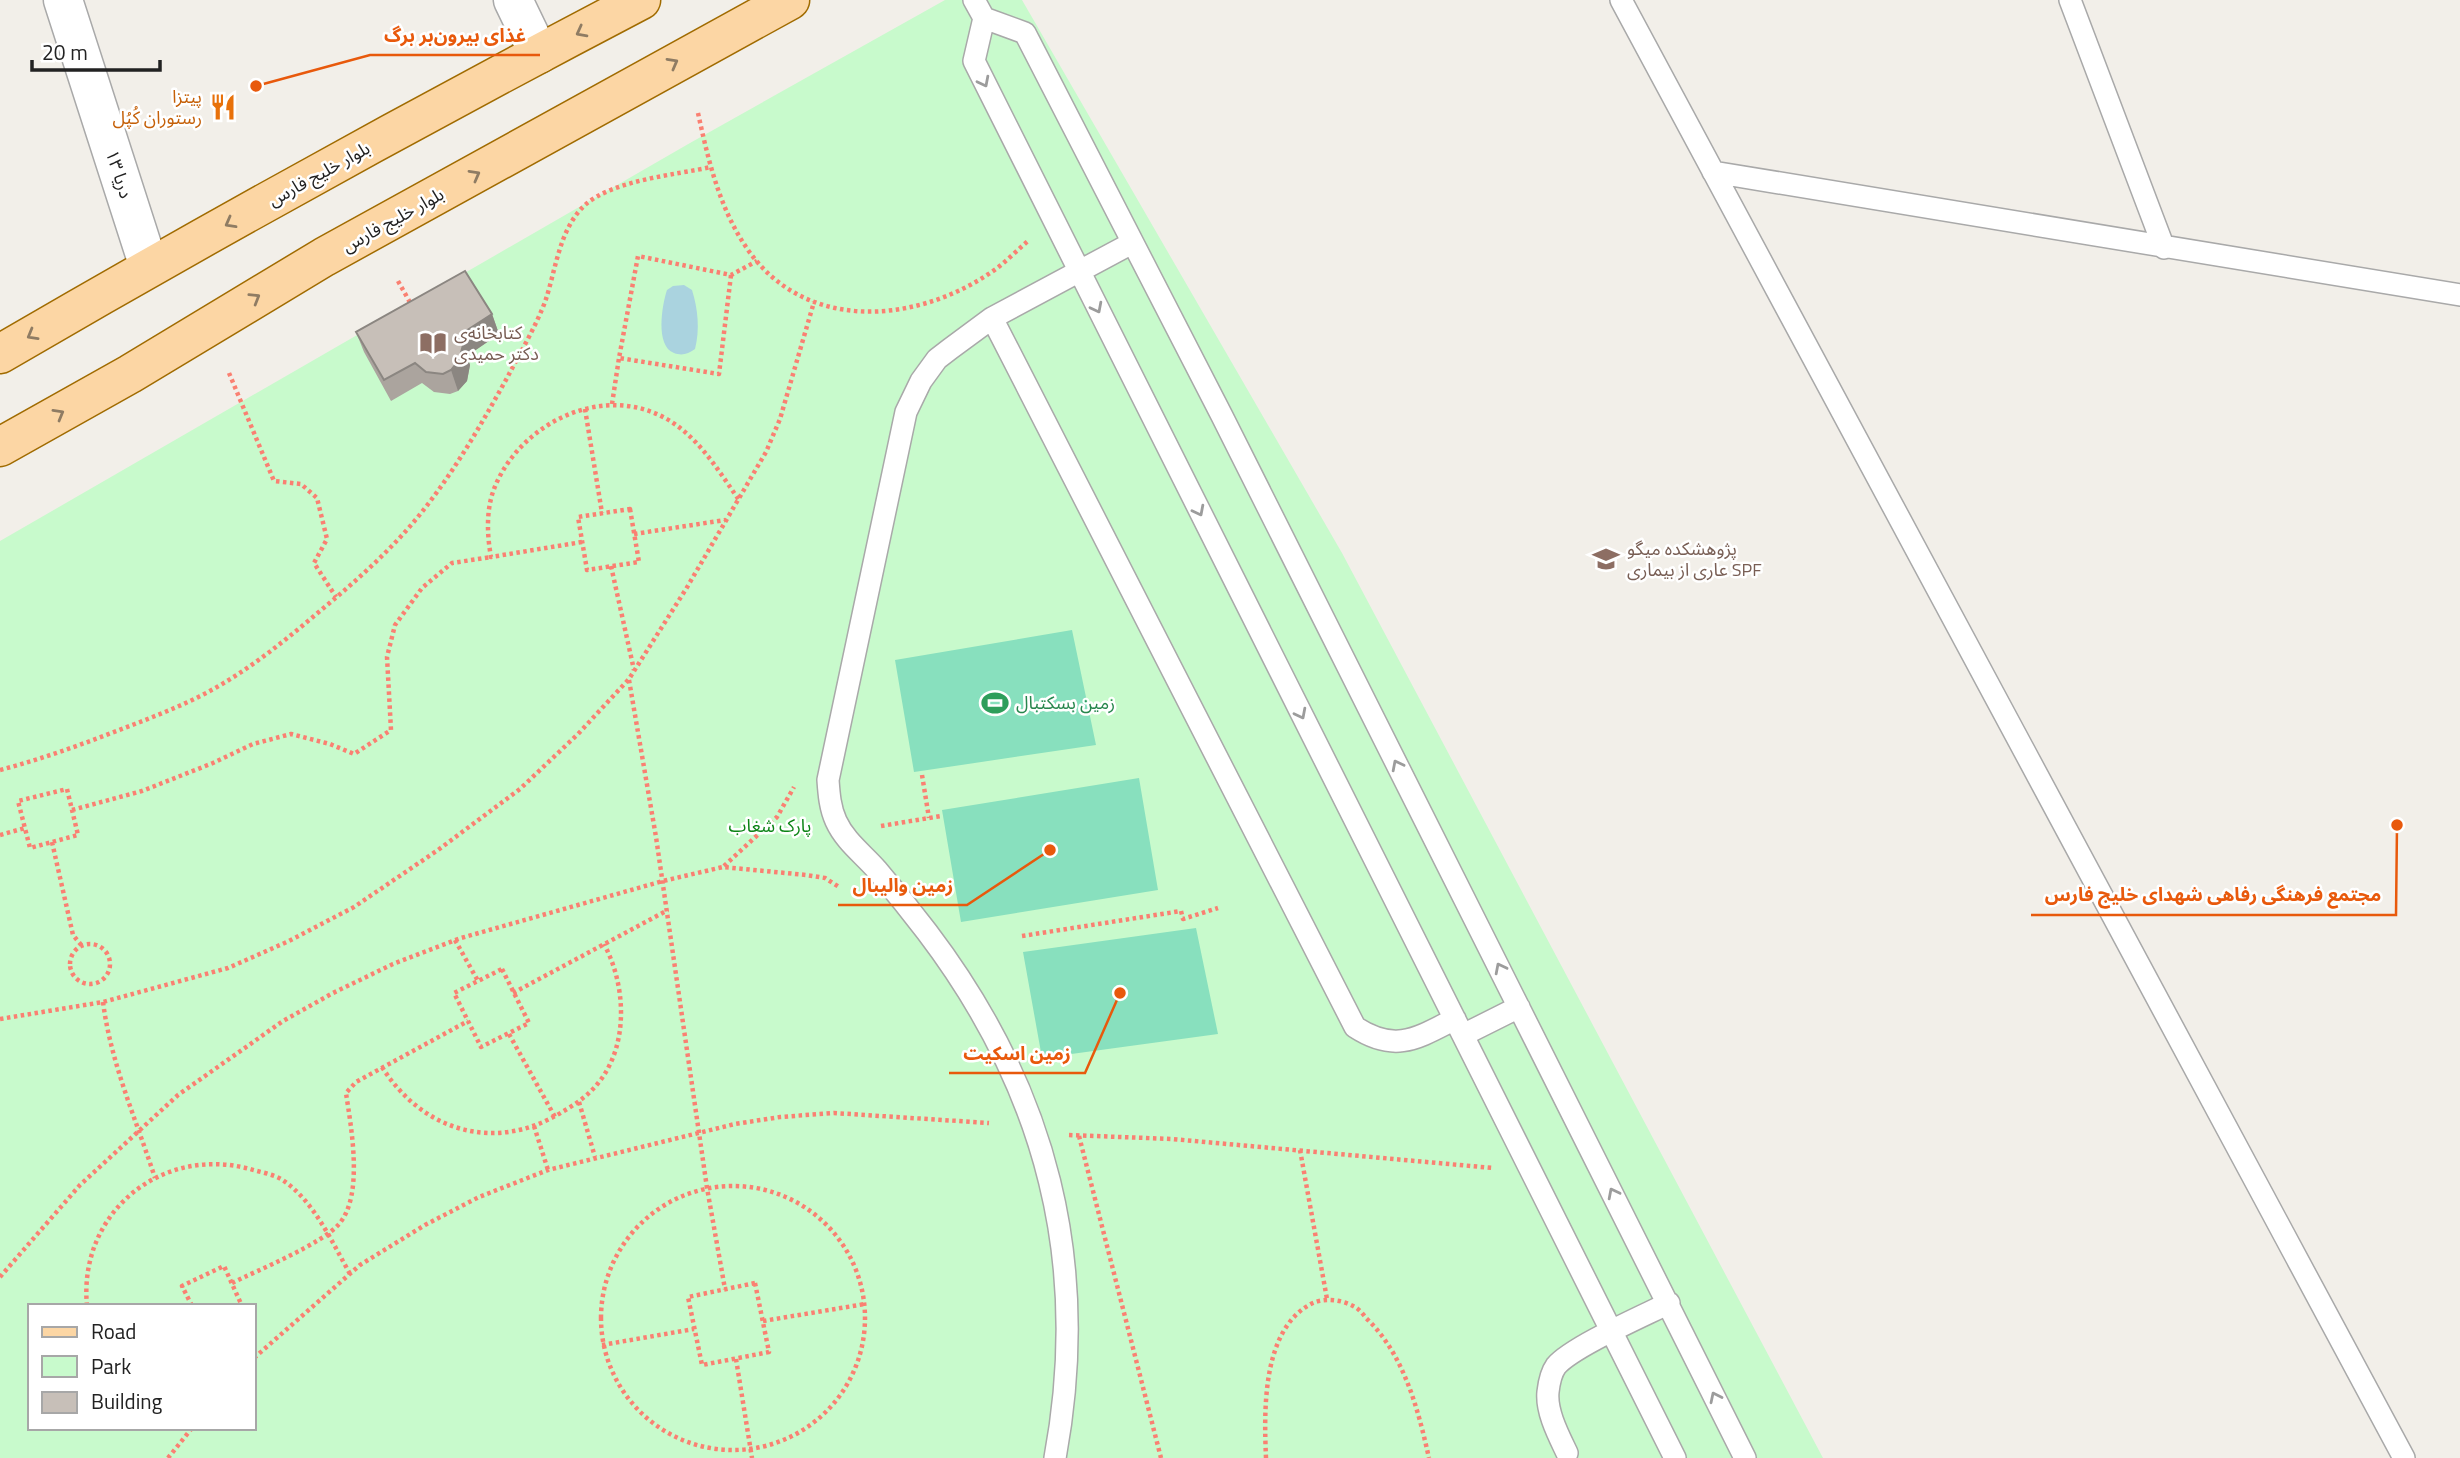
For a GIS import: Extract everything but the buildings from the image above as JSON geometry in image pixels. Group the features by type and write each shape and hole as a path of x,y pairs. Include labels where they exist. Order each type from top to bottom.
{"main road":[{"name":"بلوار خلیج‌ فارس","path":"0,354 149,267 641,0"},
{"name":"بلوار خلیج ‌فارس","path":"0,447 324,257 790,0"}],"street":[{"name":"دریا ۱۳","path":"63,0 149,267"},
{"path":"513,0 539,54"}],"lane":[{"path":"1621,0 2404,1458"},
{"path":"2070,0 2164,248"},
{"path":"1675,1458 974,61 979,9 1025,33 1222,416 1745,1458"},
{"path":"1713,172 2460,295"},
{"path":"1055,1458 1064,1400 1068,1317 1065,1267 1050,1182 1037,1133 1006,1057 985,1016 927,931 843,834 829,798 828,780 906,412 921,381 937,359 992,318 1132,243"},
{"path":"992,318 1355,1027 1377,1040 1403,1041 1429,1032 1459,1027 1519,1007"},
{"path":"1567,1453 1547,1395 1550,1379 1557,1366 1581,1347 1669,1303"}],"path":[{"path":"698,113 711,167 728,216 746,247 767,273 791,292 814,302 853,313 915,306 951,293 988,275 1029,240"},
{"path":"0,770 32,762 107,735 166,712 216,688 280,643 360,577 410,526 474,438 544,304 565,235 576,216 587,204 628,185 711,167"},
{"path":"612,404 638,256 731,275 757,261"},
{"path":"619,358 719,374 731,275"},
{"path":"398,281 414,309"},
{"path":"0,1019 103,1002 228,968 289,941 354,907 438,850 520,789 578,734 629,679 686,589 766,452 780,419 814,302"},
{"path":"229,373 274,481 301,484 317,498 327,539 314,564 336,597"},
{"path":"491,557 487,535 489,511 494,490 510,458 534,433 558,418 585,410 612,404 642,408 666,418 692,436 739,500"},
{"path":"585,410 602,513"},
{"path":"630,509 634,534 639,562 587,570 578,517 630,509"},
{"path":"634,534 725,520"},
{"path":"72,810 142,791 213,764 253,744 291,734 330,744 354,754 391,730 387,657 395,625 422,588 452,564 582,542"},
{"path":"611,566 634,670"},
{"path":"629,679 668,910 707,1188 725,1289"},
{"path":"922,775 929,818"},
{"path":"723,867 777,817 797,779"},
{"path":"67,789 72,810 78,835 30,848 18,801 67,789"},
{"path":"876,827 941,816"},
{"path":"0,835 25,828"},
{"path":"52,842 73,935 82,946"},
{"path":"0,1276 80,1185 177,1095 284,1021 333,993 393,964 455,940 663,881 723,867 825,878 839,887"},
{"path":"1022,936 1181,911 1183,919 1218,908"},
{"path":"513,993 668,910"},
{"path":"455,940 478,981"},
{"path":"94,944 108,956 110,968 103,980 83,983 72,974 70,968 73,954 82,946 94,944"},
{"path":"382,1067 393,1084 415,1107 442,1122 483,1134 516,1132 555,1116 579,1102 600,1081 617,1039 621,1016 618,978 604,944"},
{"path":"502,969 513,993 529,1023 481,1048 454,993 502,969"},
{"path":"103,1002 106,1027 119,1077 155,1178"},
{"path":"232,1283 328,1235 341,1222 350,1200 354,1170 353,1138 346,1093 356,1082 468,1021"},
{"path":"509,1034 555,1116"},
{"path":"579,1102 595,1157"},
{"path":"256,1356 350,1274 425,1225 478,1197 548,1170 735,1124 780,1117 834,1113 989,1123"},
{"path":"534,1126 548,1170"},
{"path":"1037,1133 1172,1139 1497,1168"},
{"path":"1079,1136 1161,1458"},
{"path":"1300,1150 1327,1299"},
{"path":"87,1304 87,1269 94,1245 106,1222 132,1192 155,1178 180,1168 214,1164 232,1164 280,1178 302,1196 350,1274"},
{"path":"720,1185 763,1188 803,1205 835,1233 857,1270 864,1304 866,1313 861,1356 842,1395 811,1427 771,1447 727,1452 683,1442 645,1419 617,1384 602,1345 601,1297 616,1254 642,1220 678,1196 720,1185"},
{"path":"191,1304 182,1286 224,1266 241,1304"},
{"path":"755,1283 763,1321 769,1352 702,1365 688,1297 755,1283"},
{"path":"1266,1458 1265,1401 1279,1340 1298,1312 1312,1303 1327,1299 1355,1307 1375,1326 1392,1350 1416,1406 1429,1458"},
{"path":"763,1321 864,1304"},
{"path":"602,1345 695,1328"},
{"path":"736,1359 752,1458"},
{"path":"168,1458 189,1430"}],"green space":[{"name":"پارک شغاب","path":"945,0 1022,0 1342,553 1823,1458 0,1458 0,541 690,143"},
{"name":"زمین بسکتبال","path":"1072,630 1096,745 914,772 895,660"},
{"path":"1139,778 1158,890 961,922 942,810"},
{"path":"1196,928 1218,1034 1042,1058 1023,952"}],"water":[{"path":"684,285 692,290 698,320 695,349 680,354 668,349 664,342 662,315 667,290 673,286"}],"place":[{"name":"غذای بیرون‌بر برگ","path":"256,86"},
{"name":"پیتزا رستوران کُپُل","path":"223,107"},
{"name":"کتابخانه‌ی دکتر حمیدی","path":"433,343"},
{"name":"پژوهشکده میگو عاری از بیماری SPF","path":"1606,559"},
{"name":"زمین بسکتبال","path":"995,703"},
{"name":"مجتمع فرهنگی رفاهی شهدای خلیج فارس","path":"2397,825"},
{"name":"زمین والیبال","path":"1050,850"},
{"name":"زمین اسکیت","path":"1120,993"}]}
